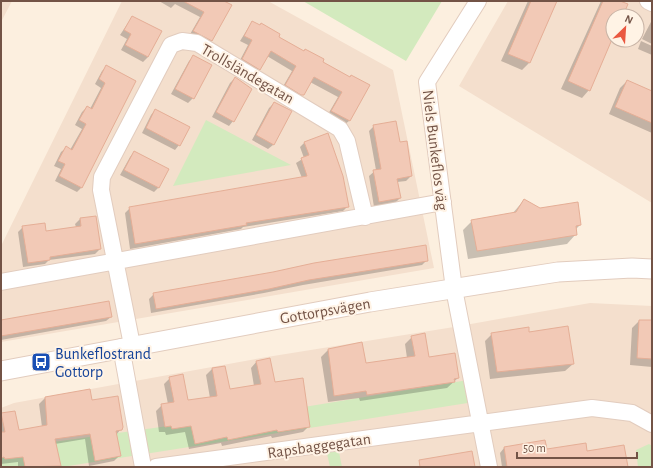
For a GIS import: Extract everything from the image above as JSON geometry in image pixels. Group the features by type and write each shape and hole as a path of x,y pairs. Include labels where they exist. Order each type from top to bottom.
{"street":[{"name":"Niels Bunkeflos väg","path":"454,289 427,82 478,1"},
{"name":"Trollsländegatan","path":"126,346 116,261 101,190 102,177 171,45 182,41 197,43 340,129 347,140 365,217"},
{"path":"1,282 443,202"},
{"name":"Gottorpsvägen","path":"1,371 126,346 370,302 558,272 632,268 652,269"},
{"path":"454,289 489,467"},
{"path":"126,346 143,467"},
{"name":"Rapsbaggegatan","path":"156,467 592,408 632,413 652,424"}],"shaded area":[{"path":"1,1 12,1 1,22"},
{"path":"122,1 268,1 393,70 434,268 1,342 1,246"},
{"path":"508,1 652,1 652,203 459,86"},
{"path":"590,303 652,306 652,467 1,467 1,408 14,403 267,357 454,327"}],"green space":[{"path":"303,1 442,1 406,61"},
{"path":"206,120 291,165 173,186"},
{"path":"468,380 474,402 62,467 1,467 1,458 41,452 53,442 304,407"},
{"path":"649,444 652,446 652,467 638,467 636,450"},
{"path":"338,447 342,467 330,467 326,449"}],"building":[{"path":"183,1 224,1 232,5 212,41 193,31 204,12"},
{"path":"531,1 557,1 530,63 508,54"},
{"path":"603,1 620,1 628,4 626,8 605,8 605,48 608,48 590,91 568,81"},
{"path":"132,16 162,31 148,57 125,45 131,34 124,30"},
{"path":"252,21 260,25 261,23 280,34 279,37 304,51 305,49 324,59 323,62 350,77 351,75 370,85 350,121 331,111 342,92 314,77 304,95 301,95 285,85 296,66 271,51 260,70 242,59 252,40 244,36"},
{"path":"193,55 212,65 194,99 175,89"},
{"path":"106,65 136,81 82,188 59,176 65,164 58,161 66,146 72,150 86,124 79,120 87,106 92,109 105,83 99,79"},
{"path":"235,77 252,89 234,122 216,112"},
{"path":"627,80 652,91 652,123 615,107"},
{"path":"274,102 292,111 274,145 256,135"},
{"path":"155,109 190,127 180,146 146,128"},
{"path":"396,121 400,142 407,141 412,176 397,179 401,198 379,202 373,170 381,169 373,125"},
{"path":"328,133 343,176 349,207 246,223 247,225 135,244 129,207 307,176 301,158 309,155 304,142"},
{"path":"134,151 169,169 159,188 124,170"},
{"path":"524,199 540,208 578,202 581,225 576,226 577,235 477,251 471,220 516,212"},
{"path":"96,216 101,249 50,257 50,260 28,263 22,226 45,223 46,231 81,226 80,218"},
{"path":"426,245 428,261 309,280 269,289 156,309 153,293 273,272 314,263"},
{"path":"109,301 112,317 1,336 1,320"},
{"path":"639,320 652,320 652,359 637,358"},
{"path":"568,326 574,364 497,372 491,333 529,327 529,332"},
{"path":"425,333 429,357 455,353 459,378 454,379 455,382 367,395 366,391 334,396 328,349 362,342 366,363 415,356 411,336"},
{"path":"270,358 275,382 303,378 310,427 278,432 277,430 228,440 227,437 195,444 191,426 172,429 171,426 165,427 161,404 174,402 169,377 183,374 188,400 217,396 212,368 225,366 230,389 261,384 256,361"},
{"path":"90,389 92,400 118,396 123,427 122,430 116,431 121,456 95,461 90,434 55,439 61,466 25,467 23,457 1,458 1,432 5,432 1,413 15,411 19,430 47,425 45,397"},
{"path":"545,440 547,449 586,443 587,451 624,445 628,467 507,467 504,447"},
{"path":"472,451 475,467 420,467 419,460"}],"place":[{"name":"Bunkeflostrand Gottorp","path":"41,362"}]}
